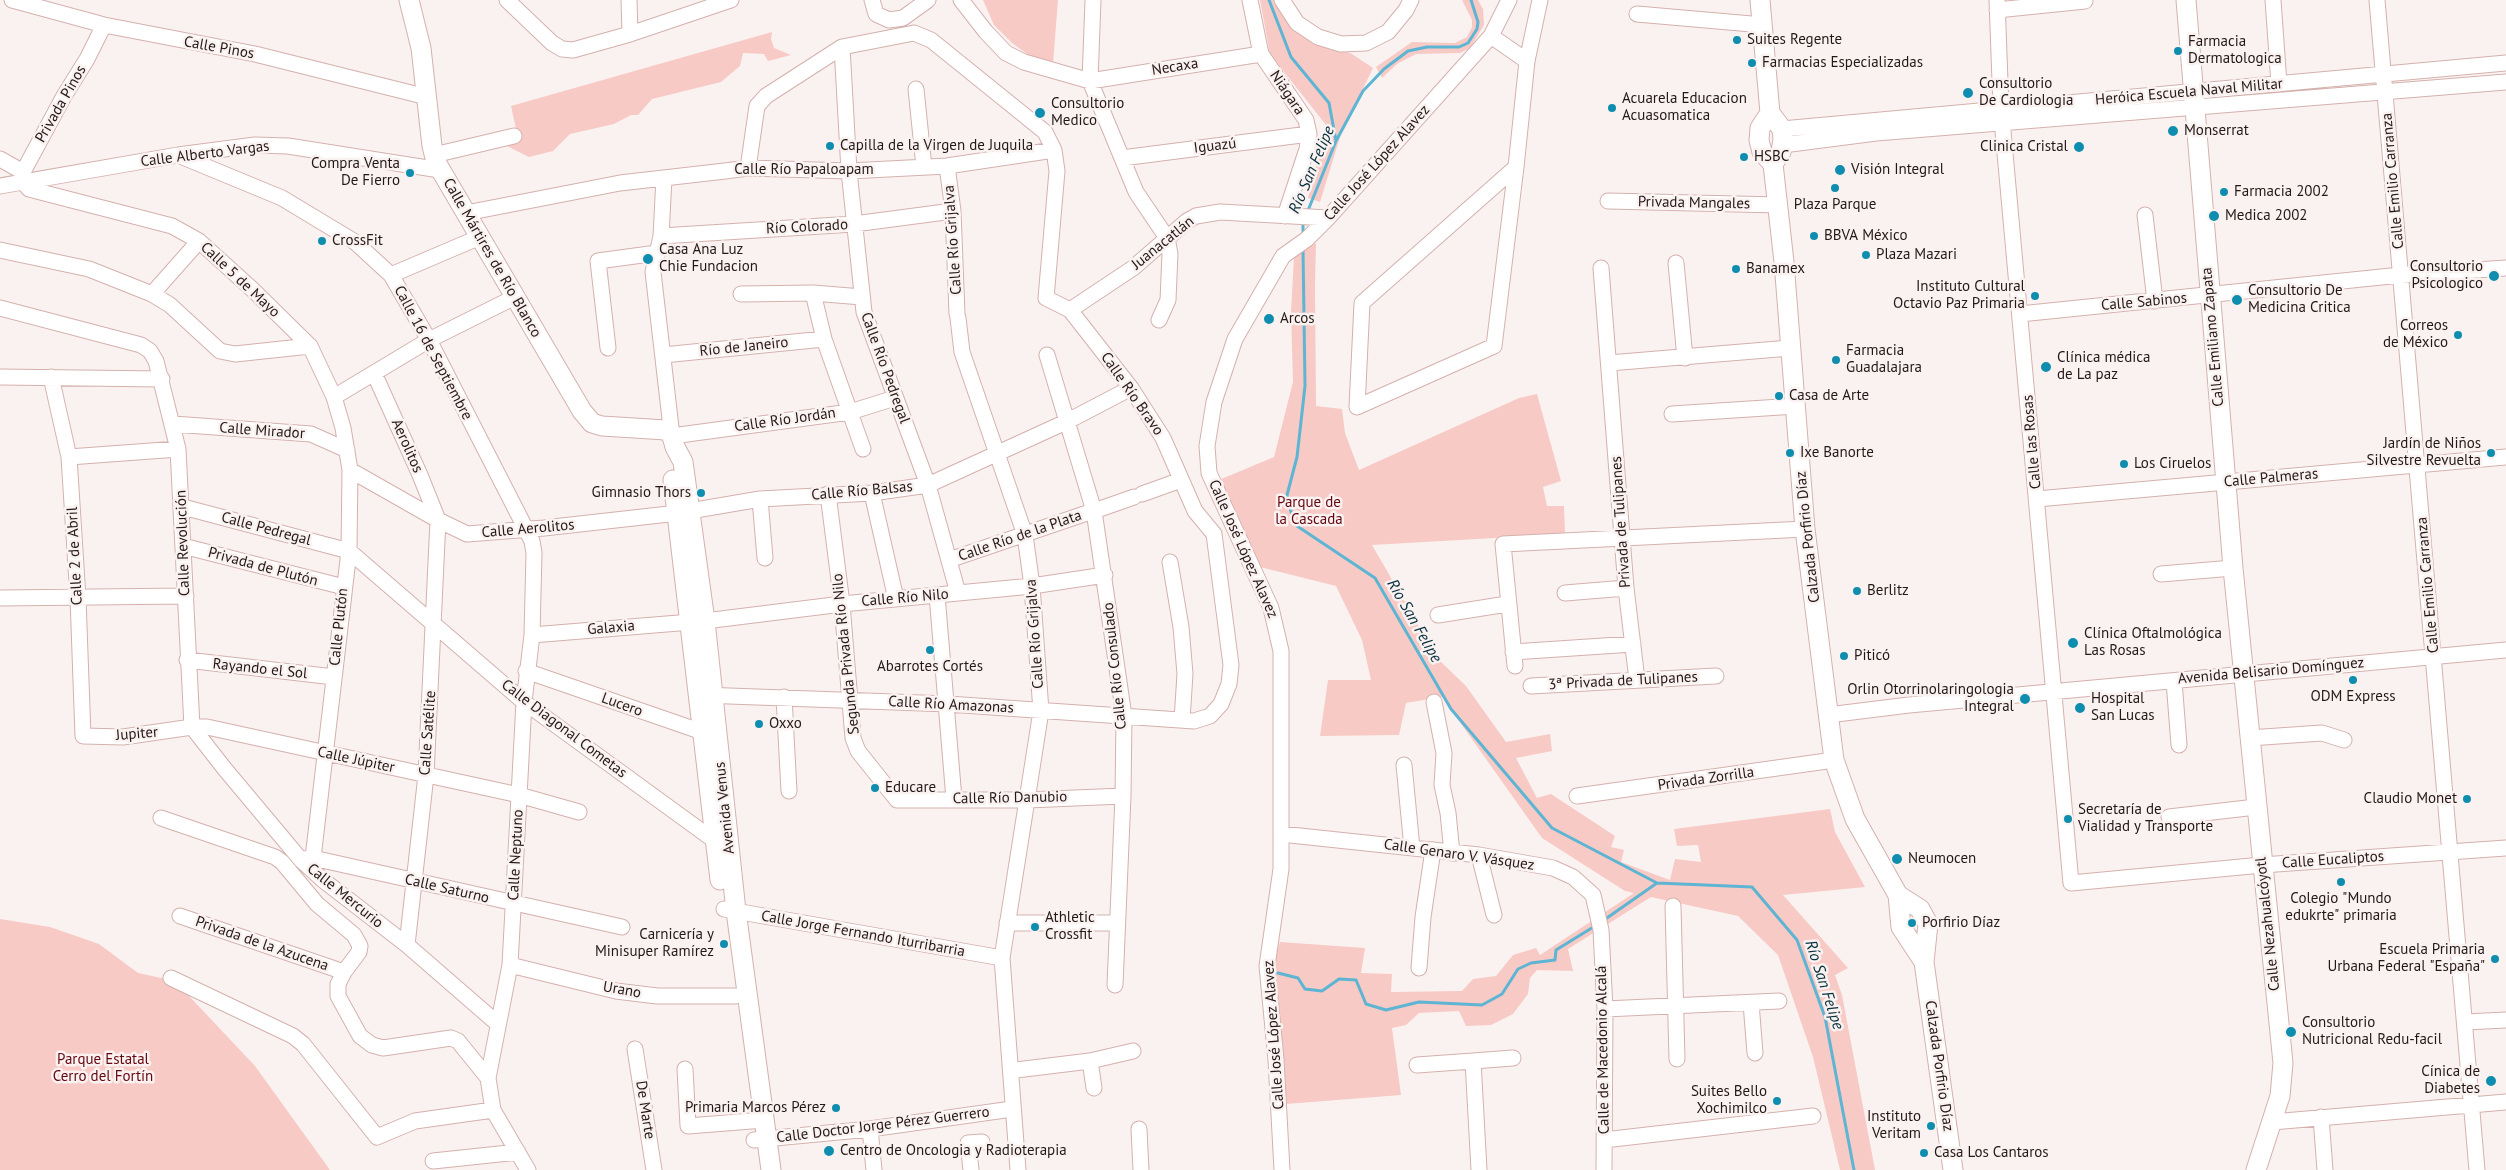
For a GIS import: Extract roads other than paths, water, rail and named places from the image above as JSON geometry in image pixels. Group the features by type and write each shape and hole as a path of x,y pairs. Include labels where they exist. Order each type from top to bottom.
{"main road":[{"name":"Calle Mártires de Río Blanco","path":"410,0 421,48 426,97 437,163 588,420 602,426 664,429 674,442"},
{"path":"1760,0 1764,25 1770,113 1782,137 1778,157 1773,164 1762,152 1759,140 1760,128 1770,113"},
{"name":"Calle Emiliano Zapata","path":"2186,0 2196,100 2209,296 2242,675"},
{"name":"Calzada Porfirio Díaz","path":"1773,164 1779,206 1806,529 1834,760 1856,819 1898,895 1901,927 1924,962"},
{"name":"Avenida Venus","path":"674,442 670,463 685,512 730,910 758,1120 760,1140 758,1170"},
{"name":"Calle Nezahualcóyotl","path":"2242,675 2283,1063 2280,1096 2256,1170"},
{"name":"Avenida Venus","path":"710,735 715,841 730,910 736,996 758,1120"},
{"name":"Calzada Porfirio Díaz","path":"1898,895 1920,909 1925,916 1928,933 1924,962 1954,1170"},
{"name":"Avenida Venus","path":"760,1140 770,1170"}],"street":[{"name":"Calle Pinos","path":"12,0 104,25 255,54 426,97"},
{"path":"507,0 552,43 562,49 572,50 630,34 732,0"},
{"path":"629,0 630,34"},
{"path":"873,4 876,14 889,20 903,18 928,0"},
{"path":"961,0 986,32 1006,53 1024,62 1090,80"},
{"path":"1093,0 1090,80 1136,192 1167,238 1170,254 1168,300 1159,320"},
{"name":"Niágara","path":"1250,0 1261,54 1306,120 1309,134 1307,149 1285,216"},
{"path":"1282,0 1297,23 1318,37 1341,44 1366,43 1388,32 1406,10 1411,0"},
{"name":"Calle José López Alavez","path":"1282,1170 1276,1060 1266,966 1281,869 1279,637 1271,608 1209,473 1206,446 1214,402 1235,339 1283,256 1307,239 1328,218 1490,36 1509,0"},
{"path":"1516,167 1362,303 1357,407 1494,346 1516,167 1527,61 1540,0"},
{"path":"2273,0 2280,84"},
{"name":"Calle Emilio Carranza","path":"2377,0 2435,656 2477,1170"},
{"path":"1997,5 2085,1"},
{"name":"Calle las Rosas","path":"1997,5 2002,115 2071,883"},
{"path":"1637,14 1764,25"},
{"name":"Privada Pinos","path":"24,178 64,96 87,59 104,25"},
{"path":"748,168 757,106 766,96 842,47 914,33 931,40 1045,132 1054,150 1056,171 1046,298 1070,310"},
{"path":"1490,36 1527,61"},
{"name":"Calle Río Pedregal","path":"842,47 849,171 866,320 928,485 958,593"},
{"name":"Necaxa","path":"1090,80 1261,54"},
{"name":"Heróica Escuela Naval Militar","path":"2196,100 2280,84 2506,63"},
{"name":"Heróica Escuela Naval Militar","path":"1782,137 2002,115 2196,100 2386,91 2506,82"},
{"path":"916,89 924,167"},
{"name":"Iguazú","path":"1122,158 1309,134"},
{"path":"437,163 514,136"},
{"name":"Calle Alberto Vargas","path":"0,186 24,178 178,155 255,146 288,146 437,163"},
{"name":"Calle Río Papaloapam","path":"466,213 620,183 748,168 849,171 947,166 1054,150"},
{"name":"Calle 16 de Septiembre","path":"178,155 282,198 355,242 390,275 429,340 527,530"},
{"name":"Calle 5 de Mayo","path":"0,159 24,178 29,189 172,226 198,241 253,290 310,346 334,397"},
{"name":"Calle Río Grijalva","path":"947,166 953,211 958,316 962,352 1025,535 1032,586 1041,710 1002,958 1014,1136"},
{"path":"664,178 661,236 653,272 674,442"},
{"name":"Privada Mangales","path":"1608,201 1779,206"},
{"name":"Río Colorado","path":"661,236 854,224 953,211"},
{"name":"Juanacatlán","path":"1070,310 1133,268 1196,216 1220,212 1328,218"},
{"path":"2145,215 2155,301"},
{"path":"390,275 480,237"},
{"path":"152,294 198,241"},
{"path":"0,250 89,269 152,294 170,305 220,351 235,354 310,346"},
{"path":"608,348 598,261 657,253"},
{"path":"1676,263 1685,358"},
{"name":"Privada de Tulipanes","path":"1601,268 1626,588 1637,680"},
{"name":"Calle Sabinos","path":"2020,314 2401,275 2506,268"},
{"path":"741,294 814,293 862,297"},
{"path":"814,293 824,340 863,449"},
{"path":"334,397 429,340 515,297"},
{"name":"Calle Revolución","path":"0,308 141,345 150,351 156,361 162,378 178,450 183,507 187,660 192,727"},
{"name":"Calle Río Bravo","path":"1070,310 1131,388 1158,429 1195,511 1214,534"},
{"name":"Río de Janeiro","path":"663,356 824,340"},
{"path":"1609,363 1790,348"},
{"name":"Calle Río Consulado","path":"1047,355 1068,421 1092,511 1105,575 1124,716 1124,796 1116,923 1115,985"},
{"name":"Aerolitos","path":"374,373 438,520"},
{"path":"0,377 162,378"},
{"name":"Calle 2 de Abril","path":"51,378 68,457 78,598 83,736"},
{"name":"Calle Río Balsas","path":"685,512 760,499 872,493 928,485 1068,421 1131,388"},
{"name":"Calle Plutón","path":"307,859 324,754 349,552 350,470 334,397"},
{"name":"Calle Río Jordán","path":"674,442 850,412 895,398"},
{"path":"1672,414 1796,406"},
{"name":"Calle Mirador","path":"173,424 311,434 347,450"},
{"path":"68,457 178,450"},
{"name":"Calle Palmeras","path":"2037,499 2506,457"},
{"name":"Calle Aerolitos","path":"350,470 438,520 467,534 527,530 685,512"},
{"name":"Calle Río de la Plata","path":"949,560 1181,480"},
{"path":"872,493 896,599"},
{"name":"Segunda Privada Río Nilo","path":"828,494 842,604 853,738 858,751 897,800"},
{"path":"760,499 765,558"},
{"name":"Calle Pedregal","path":"183,507 349,552"},
{"name":"Calle Satélite","path":"407,945 426,775 435,623 438,520"},
{"path":"1214,534 1231,523"},
{"path":"1633,644 1514,659 1507,604 1503,544 1806,529"},
{"name":"Calle Neptuno","path":"527,530 534,553 532,635 526,671 510,965 488,1078 493,1110 528,1170"},
{"name":"Calle Río Amazonas","path":"706,695 850,699 1182,720 1203,719 1221,704 1228,684 1231,665 1214,534"},
{"name":"Privada de Plutón","path":"183,546 344,587"},
{"name":"Calle Diagonal Cometas","path":"349,552 435,623 524,702 715,841"},
{"path":"1170,562 1183,655 1182,720"},
{"path":"2161,574 2233,568"},
{"name":"Calle Río Nilo","path":"698,622 842,604 1032,586 1105,575"},
{"path":"1565,593 1626,588"},
{"path":"937,595 948,704 954,799"},
{"path":"0,598 186,596"},
{"path":"1438,614 1507,604"},
{"name":"Galaxia","path":"532,635 698,622"},
{"name":"Avenida Belisario Domínguez","path":"1828,715 2053,691 2506,650"},
{"name":"Rayando el Sol","path":"187,660 334,677"},
{"name":"Lucero","path":"526,671 710,735"},
{"name":"3ª Privada de Tulipanes","path":"1531,686 1716,676"},
{"path":"2174,681 2179,745"},
{"path":"784,697 789,791"},
{"path":"1434,702 1444,752 1442,785 1448,813 1452,853"},
{"name":"Jupiter","path":"83,736 137,736 192,727"},
{"name":"Calle Júpiter","path":"192,727 207,727 519,795 579,812"},
{"name":"Calle Mercurio","path":"192,727 224,768 307,859 323,880 407,945 498,1024"},
{"path":"2249,738 2322,733 2344,740"},
{"name":"Privada Zorrilla","path":"1577,796 1834,760"},
{"path":"1404,764 1412,848"},
{"name":"Calle Río Danubio","path":"897,800 1028,800 1124,796"},
{"path":"2169,817 2256,807"},
{"path":"161,818 275,857 282,862 317,904 354,935 358,941 359,952 344,972 338,984 338,996 360,1036 372,1046 383,1048 450,1038 458,1041 488,1078"},
{"name":"Calle Genaro V. Vásquez","path":"1281,834 1478,855 1553,868 1573,877 1593,895 1601,930"},
{"name":"Calle Eucaliptos","path":"2071,883 2262,865 2506,848"},
{"path":"1418,968 1433,850"},
{"path":"1478,855 1494,915"},
{"name":"Calle Saturno","path":"307,859 622,927"},
{"path":"1673,906 1677,1058"},
{"name":"Calle Jorge Fernando Iturribarria","path":"730,910 1002,958"},
{"name":"Privada de la Azucena","path":"180,916 344,972"},
{"path":"1007,923 1116,923"},
{"name":"Calle de Macedonio Alcalá","path":"1601,930 1605,1009 1604,1170"},
{"name":"Urano","path":"510,965 616,991 657,996 736,996"},
{"path":"1012,977 1019,1128 1014,1136 1018,1170"},
{"path":"171,978 293,1036 303,1044 377,1137 415,1121 493,1110"},
{"path":"1605,1009 1780,1001"},
{"path":"1751,1003 1755,1053"},
{"path":"2465,1022 2506,1020"},
{"name":"De Marte","path":"636,1050 654,1170"},
{"path":"1016,1070 1090,1061 1132,1051"},
{"path":"1417,1065 1512,1058"},
{"path":"1090,1061 1094,1088"},
{"path":"1473,1061 1479,1170"},
{"path":"685,1069 688,1126 758,1120"},
{"path":"2272,1122 2506,1102"},
{"name":"Calle Doctor Jorge Pérez Guerrero","path":"760,1140 870,1129 1012,1109"},
{"path":"1604,1140 1813,1116"},
{"path":"2321,1117 2325,1170"},
{"path":"870,1129 874,1170"},
{"path":"1139,1129 1141,1170"},
{"path":"971,1170 968,1143 982,1142"},
{"path":"433,1161 518,1152"}],"waterway":[{"path":"1269,0 1291,57 1329,103 1336,141"},
{"name":"Río San Felipe","path":"1307,213 1336,141 1363,91 1384,69 1408,51 1427,47 1459,47 1468,43 1477,29 1478,22 1471,0"},
{"name":"Río San Felipe","path":"1303,221 1303,235"},
{"name":"Río San Felipe","path":"1303,249 1305,386 1297,457 1287,495 1294,524 1375,578 1451,709 1552,828 1657,883 1752,887 1797,940 1825,1017 1854,1170"},
{"path":"1604,920 1657,883"},
{"path":"1278,973 1298,978 1305,989 1322,991 1339,979 1356,980 1366,1004 1386,1010 1419,1002 1482,1005 1502,994 1518,969 1531,963 1555,960 1556,950 1595,926"}],"place":[{"name":"Suites Regente","path":"1737,40"},
{"name":"Farmacia Dermatologica","path":"2178,51"},
{"name":"Farmacias Especializadas","path":"1752,63"},
{"name":"Consultorio De Cardiologia","path":"1968,93"},
{"name":"Acuarela Educacion Acuasomatica","path":"1612,108"},
{"name":"Consultorio Medico","path":"1040,113"},
{"name":"Monserrat","path":"2173,131"},
{"name":"Capilla de la Virgen de Juquila","path":"830,146"},
{"name":"Clinica Cristal","path":"2079,147"},
{"name":"HSBC","path":"1744,157"},
{"name":"Visión Integral","path":"1840,170"},
{"name":"Compra Venta De Fierro","path":"410,173"},
{"name":"Plaza Parque","path":"1835,188"},
{"name":"Farmacia 2002","path":"2224,192"},
{"name":"Medica 2002","path":"2214,216"},
{"name":"BBVA México","path":"1814,236"},
{"name":"CrossFit","path":"322,241"},
{"name":"Plaza Mazari","path":"1866,255"},
{"name":"Casa Ana Luz Chie Fundacion","path":"648,259"},
{"name":"Banamex","path":"1736,269"},
{"name":"Consultorio Psicologico","path":"2494,276"},
{"name":"Instituto Cultural Octavio Paz Primaria","path":"2035,296"},
{"name":"Consultorio De Medicina Critica","path":"2237,300"},
{"name":"Arcos","path":"1269,319"},
{"name":"Correos de México","path":"2458,335"},
{"name":"Farmacia Guadalajara","path":"1836,360"},
{"name":"Clínica médica de La paz","path":"2046,367"},
{"name":"Casa de Arte","path":"1779,396"},
{"name":"Ixe Banorte","path":"1790,453"},
{"name":"Jardín de Niños Silvestre Revuelta","path":"2491,453"},
{"name":"Los Ciruelos","path":"2124,464"},
{"name":"Gimnasio Thors","path":"701,493"},
{"name":"Berlitz","path":"1857,591"},
{"name":"Clínica Oftalmológica Las Rosas","path":"2073,643"},
{"name":"Abarrotes Cortés","path":"930,650"},
{"name":"Piticó","path":"1844,656"},
{"name":"ODM Express","path":"2353,680"},
{"name":"Orlin Otorrinolaringologia Integral","path":"2025,699"},
{"name":"Hospital San Lucas","path":"2080,708"},
{"name":"Oxxo","path":"759,724"},
{"name":"Educare","path":"875,788"},
{"name":"Claudio Monet","path":"2467,799"},
{"name":"Secretaría de Vialidad y Transporte","path":"2068,819"},
{"name":"Neumocen","path":"1897,859"},
{"name":"Colegio \"Mundo edukrte\" primaria","path":"2341,882"},
{"name":"Porfirio Díaz","path":"1912,923"},
{"name":"Athletic Crossfit","path":"1035,927"},
{"name":"Carnicería y Minisuper Ramírez","path":"724,944"},
{"name":"Escuela Primaria Urbana Federal \"España\"","path":"2495,959"},
{"name":"Consultorio Nutricional Redu-facil","path":"2291,1032"},
{"name":"Cínica de Diabetes","path":"2491,1081"},
{"name":"Suites Bello Xochimilco","path":"1777,1101"},
{"name":"Primaria Marcos Pérez","path":"836,1108"},
{"name":"Instituto Veritam","path":"1931,1126"},
{"name":"Centro de Oncologia y Radioterapia","path":"829,1151"},
{"name":"Casa Los Cantaros","path":"1924,1153"}],"park label":[{"name":"Parque de la Cascada","path":"1309,512"},
{"name":"Parque Estatal Cerro del Fortín","path":"103,1068"}]}
